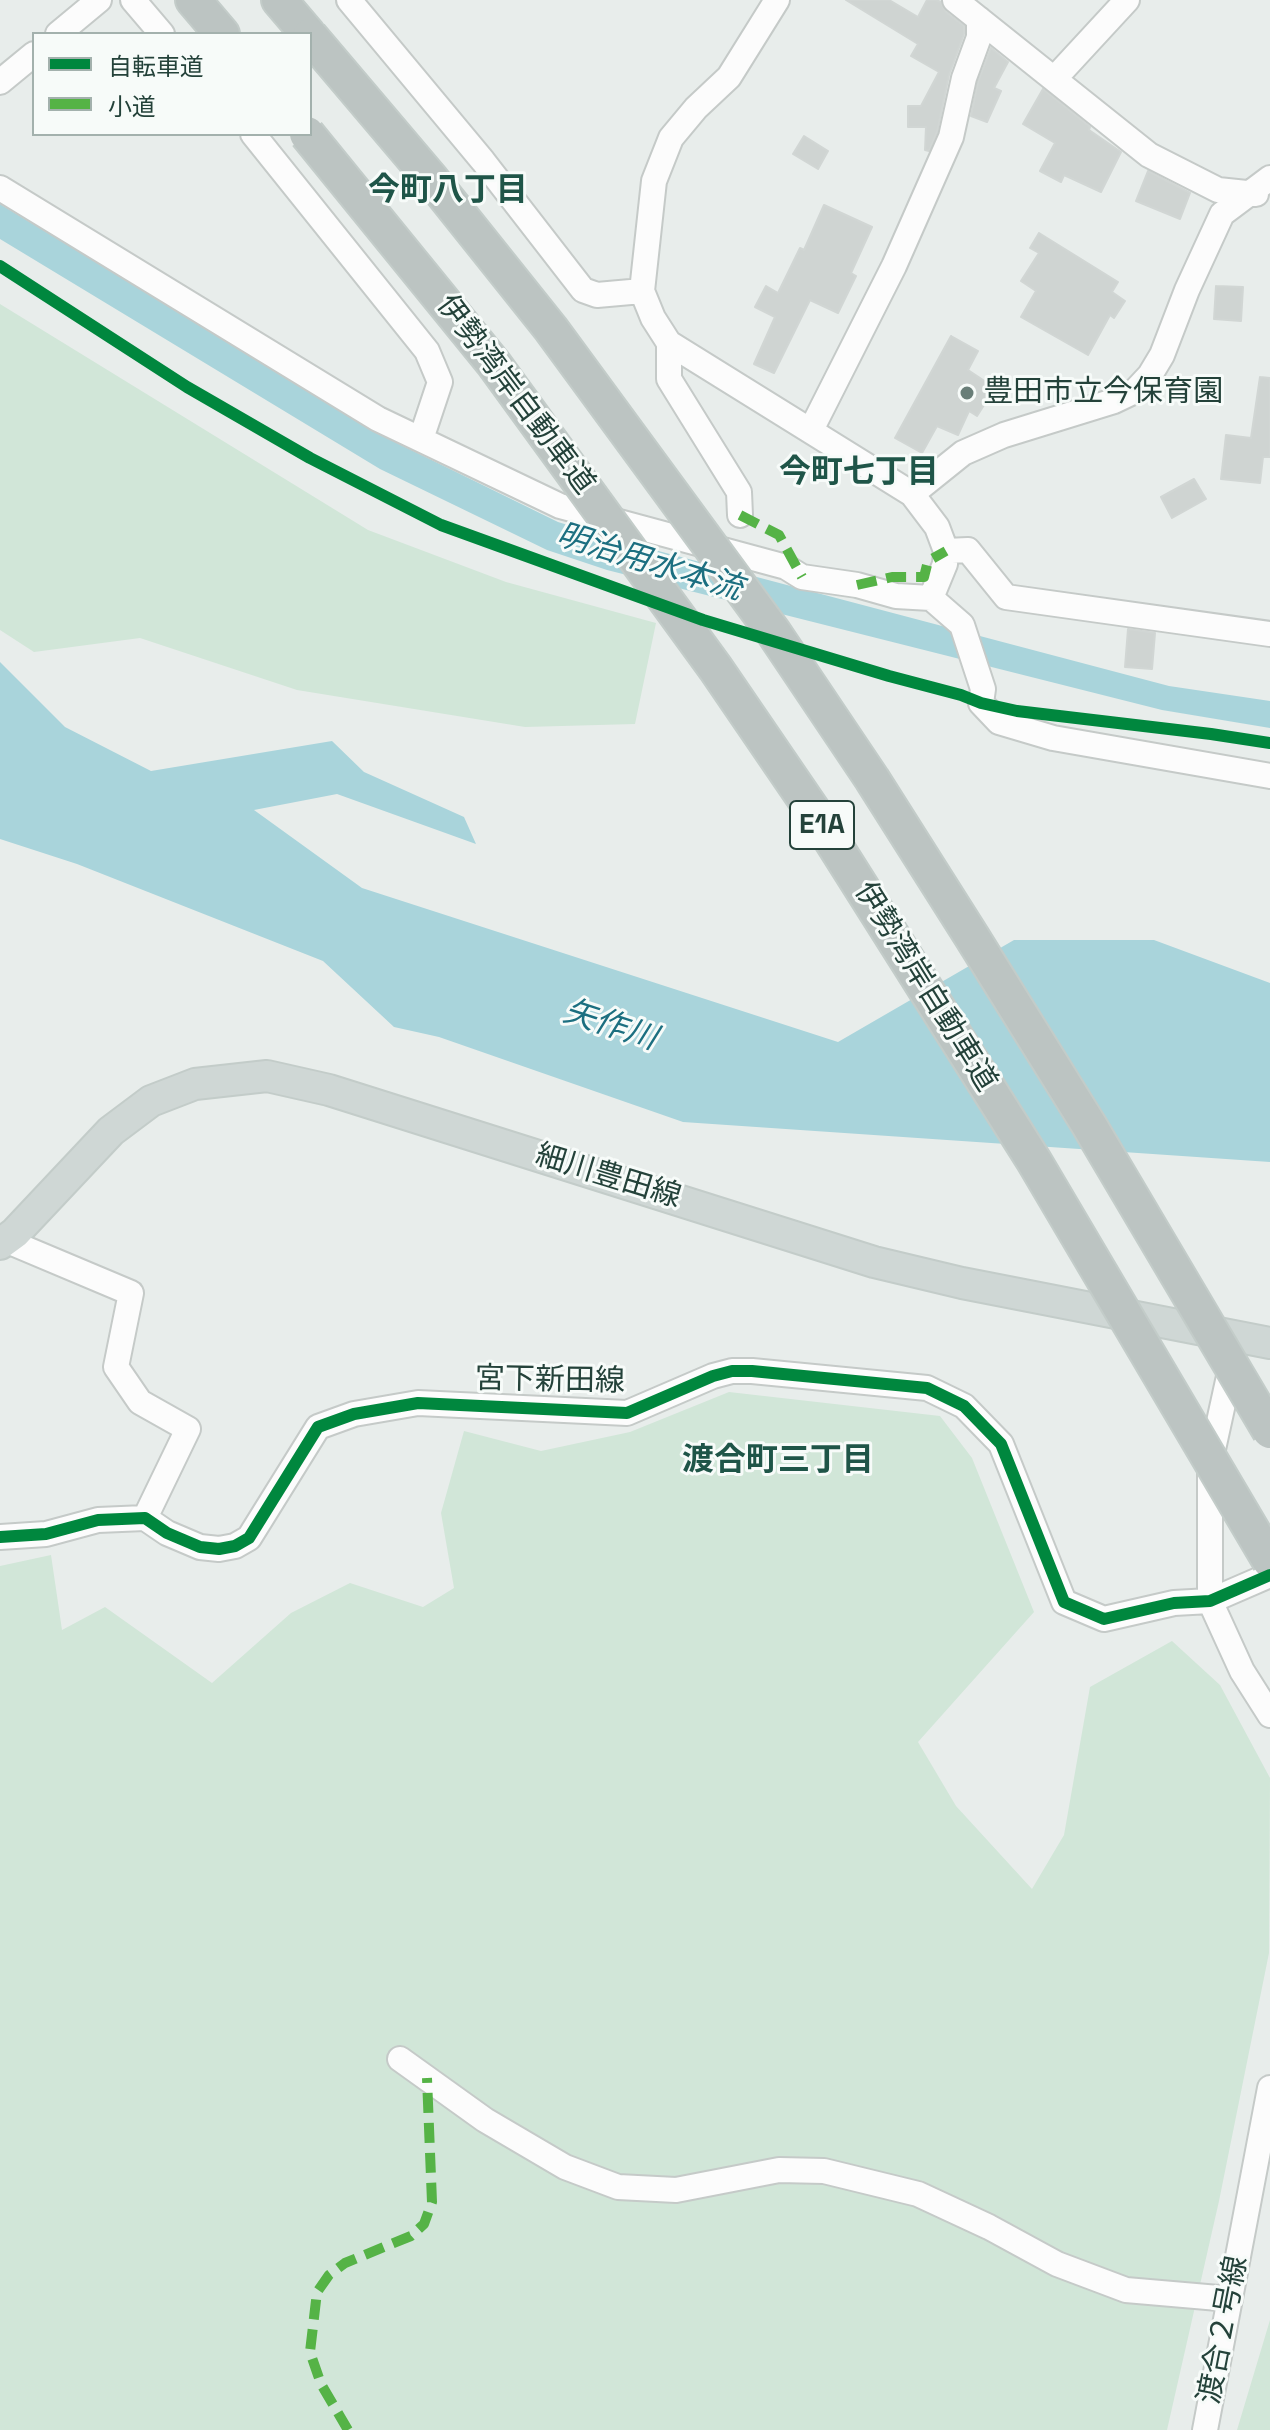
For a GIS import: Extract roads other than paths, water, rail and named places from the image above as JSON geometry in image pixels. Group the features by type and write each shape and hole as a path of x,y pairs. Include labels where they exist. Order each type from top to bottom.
{"highway":[{"path":"193,0 220,32"},
{"name":"E1A","path":"279,0 306,32"},
{"name":"E1A","path":"312,39 432,180 551,329 774,633 872,779 1089,1125 1270,1431"},
{"name":"伊勢湾岸自動車道","path":"309,136 494,364 708,657 815,814 1034,1161 1270,1561"}],"main road":[{"name":"細川豊田線","path":"2,1242 111,1131 151,1101 195,1084 267,1076 329,1090 874,1262 962,1283 1270,1343"}],"street":[{"path":"60,32 99,0"},
{"path":"133,0 160,32"},
{"path":"349,0 483,161 583,290 597,295 642,291"},
{"path":"777,0 729,77 696,108 671,138 654,181 642,291 649,310 669,343 912,494 937,527 946,551 945,564 931,598"},
{"path":"955,0 1149,155 1218,190 1259,195"},
{"path":"1055,78 1127,0"},
{"path":"811,430 894,266 951,137 964,78 979,37 979,19"},
{"path":"0,82 32,56"},
{"path":"255,136 427,351 440,382 421,439"},
{"path":"912,494 963,453 1004,435 1114,401 1135,391 1150,375 1162,355 1222,214 1259,195 1270,178"},
{"path":"0,188 378,419 560,506 786,567 802,577 857,585 896,596 931,598 962,625 983,689 981,703 999,722 1053,738 1270,776"},
{"path":"669,343 669,379 739,492 740,515"},
{"path":"946,551 968,550 1006,597 1270,634"},
{"path":"0,1537 46,1534 98,1520 145,1518 188,1429 140,1402 116,1367 131,1293 2,1242"},
{"path":"1238,1336 1210,1463 1210,1601 1242,1671 1270,1715"},
{"name":"宮下新田線","path":"145,1518 167,1533 200,1547 219,1549 235,1546 249,1538 318,1427 354,1414 418,1403 627,1413 713,1376 732,1371 752,1371 927,1388 964,1406 1001,1444 1064,1602 1104,1619 1174,1603 1210,1601 1270,1575"},
{"path":"400,2059 485,2120 565,2167 618,2187 676,2190 779,2170 824,2171 918,2194 989,2227 1057,2264 1126,2290 1230,2299"},
{"name":"渡合２号線","path":"1205,2430 1230,2299 1259,2204 1270,2088"}],"water":[{"name":"明治用水本流","path":"0,204 393,441 558,522 1169,686 1270,701 1270,728 1162,710 607,570 547,550 380,469 0,239"},
{"name":"矢作川","path":"0,662 65,727 151,771 332,741 364,772 464,817 476,844 337,794 254,810 362,888 838,1042 1014,940 1154,940 1270,983 1270,1162 683,1122 439,1037 394,1027 323,961 77,864 0,839"}],"place":[{"name":"豊田市立今保育園","path":"967,393"}],"district":[{"name":"今町八丁目","path":"448,191"},
{"name":"今町七丁目","path":"859,473"},
{"name":"渡合町三丁目","path":"778,1461"}]}
